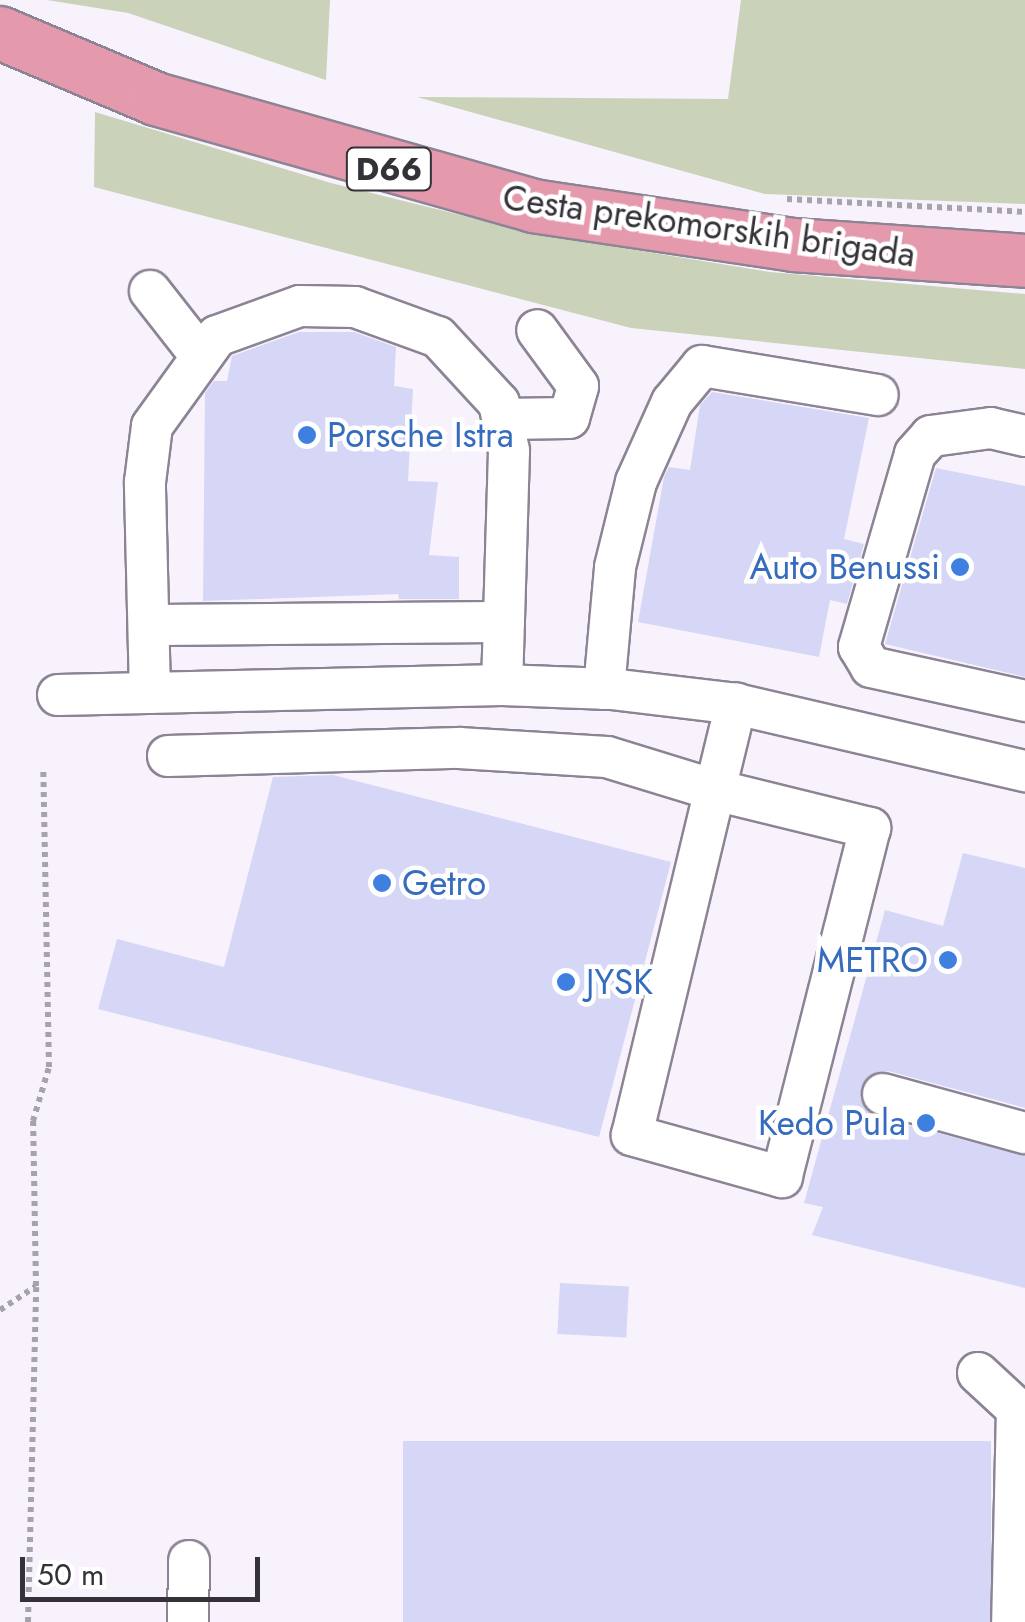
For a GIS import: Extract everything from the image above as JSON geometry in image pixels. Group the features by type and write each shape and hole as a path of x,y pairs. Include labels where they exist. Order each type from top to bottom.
{"main road":[{"name":"Cesta prekomorskih brigada","path":"0,33 156,99 533,206 793,245 1025,260"}],"street":[{"path":"150,291 201,356"},
{"path":"150,692 146,482 152,426 217,336 300,306 354,307 438,337 499,402 508,450 502,685"},
{"path":"502,419 569,418 578,386 537,330"},
{"path":"604,689 615,567 636,482 672,402 702,366 878,395"},
{"path":"1025,436 991,428 931,436 915,454 859,647 871,667 1025,701"},
{"path":"150,625 504,622"},
{"path":"58,695 502,685 604,689 736,704 1025,770"},
{"path":"168,756 459,748 588,756 715,790 870,828 782,1176 632,1134 715,790 736,704"},
{"path":"883,1094 1025,1133"},
{"path":"978,1373 1017,1409 1012,1622"},
{"path":"188,1622 189,1561"}],"path":[{"path":"767,197 1025,212"},
{"path":"28,1622 36,1286 33,1121 48,1067 43,767"},
{"path":"0,1310 36,1286"}],"green space":[{"path":"47,0 330,0 326,80 128,13"},
{"path":"741,0 1025,0 1025,204 765,194 417,97 728,99"},
{"path":"95,112 331,183 537,234 770,272 1025,294 1025,369 631,328 94,187"}],"building":[{"name":"Porsche Istra","path":"299,332 354,332 396,347 394,386 413,389 408,481 438,482 429,555 459,557 459,599 399,599 398,594 203,601 205,393 214,381 227,381 232,356"},
{"path":"712,392 869,418 844,539 864,544 847,604 830,600 819,657 638,622 664,477 669,467 690,470 700,405"},
{"name":"Auto Benussi","path":"936,468 1025,486 1025,677 885,644"},
{"name":"Getro","path":"333,775 671,862 599,1137 98,1009 117,939 224,967 273,777"},
{"name":"Kedo Pula","path":"963,853 1025,868 1025,1108 888,1071 866,1078 860,1099 877,1117 1025,1156 1025,1288 812,1235 823,1207 804,1203 885,910 943,926"},
{"path":"560,1283 629,1287 626,1338 557,1334"},
{"path":"403,1441 991,1441 991,1622 403,1622"}],"place":[{"name":"Porsche Istra","path":"307,435"},
{"name":"Auto Benussi","path":"960,567"},
{"name":"Getro","path":"382,883"},
{"name":"METRO","path":"948,960"},
{"name":"JYSK","path":"566,982"},
{"name":"Kedo Pula","path":"926,1123"}]}
